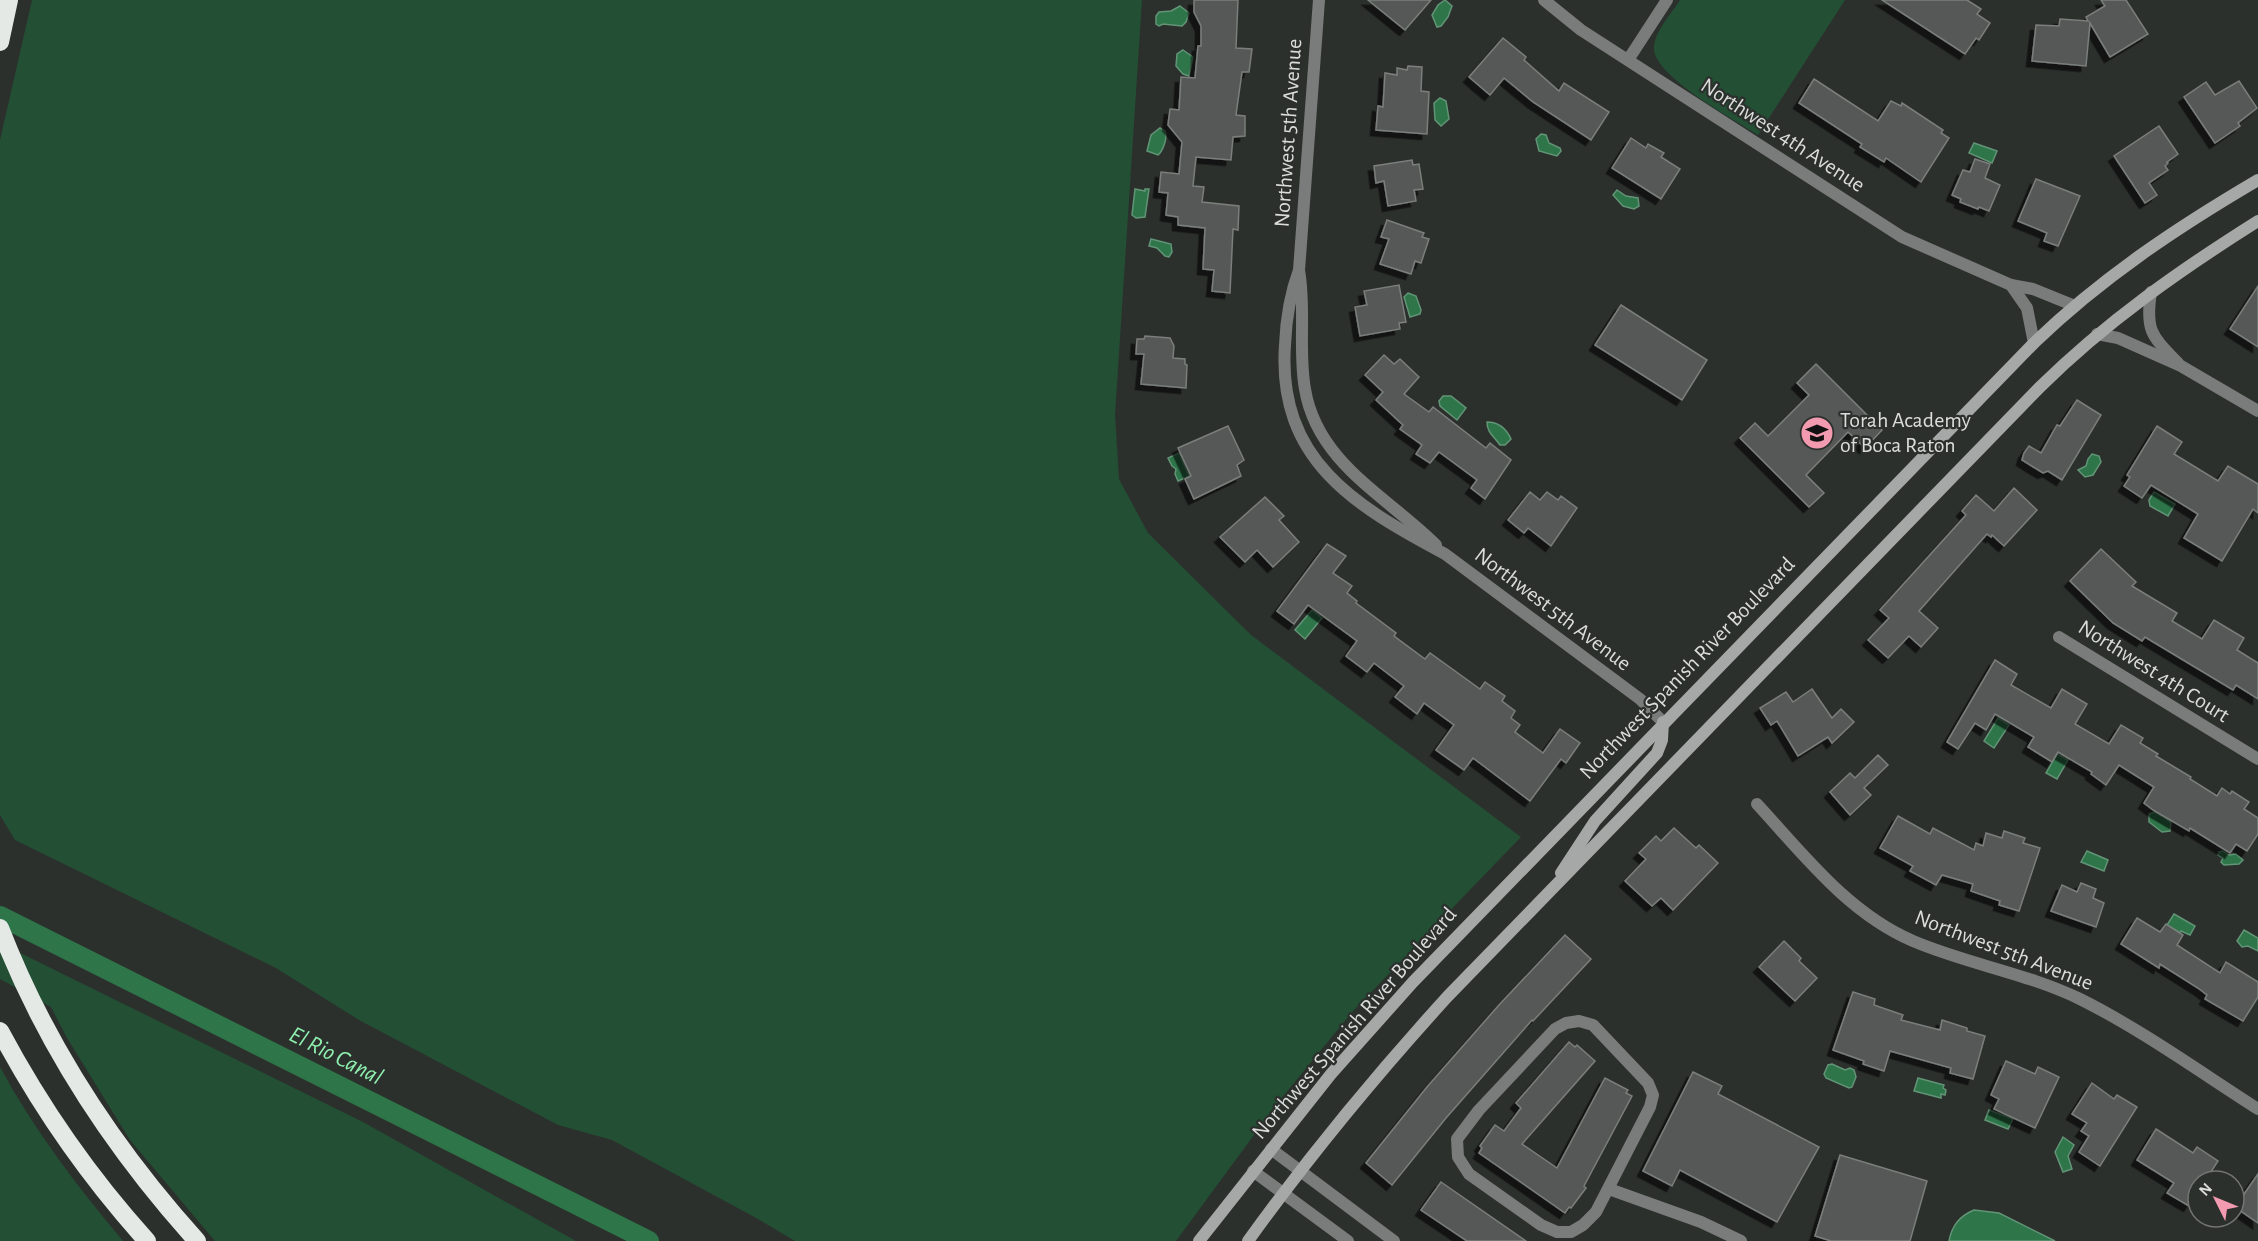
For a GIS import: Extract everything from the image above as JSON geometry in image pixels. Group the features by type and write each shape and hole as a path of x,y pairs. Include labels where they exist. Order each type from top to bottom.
{"highway":[{"path":"0,42 9,0"},
{"path":"0,928 45,1025 99,1118 137,1170 197,1241"},
{"path":"0,1031 37,1094 75,1151 116,1206 147,1241"}],"main road":[{"name":"Northwest Spanish River Boulevard","path":"1199,1241 1331,1074 1413,981 2034,343 2104,282 2170,234 2258,180"},
{"path":"1248,1241 1300,1172 1402,1047 1547,894 2040,387 2097,334 2151,292 2258,221"},
{"path":"1547,894 1595,821 1658,753 1662,740 1663,722"}],"street":[{"name":"Northwest 5th Avenue","path":"1319,0 1299,270 1303,292 1302,365 1305,391 1318,429 1346,467 1422,531 1444,554"},
{"name":"Northwest 4th Avenue","path":"1544,0 1581,30 1902,237 2011,285 2033,289 2074,306"},
{"path":"1628,60 1667,0"},
{"name":"Northwest 5th Avenue","path":"1299,270 1292,289 1285,335 1283,371 1296,428 1309,452 1347,494 1413,537 1444,554 1640,699 1663,722"},
{"path":"2011,285 2027,308 2034,343"},
{"path":"2151,292 2149,324 2162,346 2181,366"},
{"path":"2097,334 2118,338 2181,366 2258,411"},
{"name":"Northwest 4th Court","path":"2059,637 2258,759"},
{"name":"Northwest 5th Avenue","path":"1757,804 1826,879 1851,903 1880,924 1944,953 2038,981 2080,999 2119,1020 2258,1109"},
{"path":"1579,1021 1593,1025 1648,1083 1653,1095 1650,1107 1609,1189 1596,1212 1583,1225 1571,1232 1557,1232 1541,1225 1469,1174 1458,1157 1457,1139 1479,1110 1555,1029 1566,1023 1579,1021"},
{"path":"1271,1149 1394,1241"},
{"path":"1253,1171 1348,1241"},
{"path":"1609,1189 1701,1222 1741,1241"}],"shaded area":[{"path":"32,0 1142,0 1115,415 1119,479 1148,533 1251,635 1521,837 1353,1011 1276,1105 1176,1241 795,1241 612,1140 558,1125 359,1020 276,968 15,840 0,815 0,140"},
{"path":"1445,0 1452,6 1448,17 1441,26 1437,27 1432,15 1438,5"},
{"path":"1680,0 1845,0 1758,135 1680,84 1657,59 1654,48 1657,36"},
{"path":"1180,6 1189,13 1182,26 1156,24 1156,16 1159,12 1171,11"},
{"path":"1183,50 1193,57 1189,76 1183,74 1176,66 1177,54"},
{"path":"1440,98 1446,101 1449,119 1441,126 1435,120 1434,103"},
{"path":"1160,128 1165,131 1166,137 1158,155 1147,151 1151,135"},
{"path":"1541,134 1546,135 1549,143 1560,148 1561,151 1557,156 1539,151 1536,139"},
{"path":"1974,143 1997,151 1992,163 1969,153"},
{"path":"1135,189 1145,191 1149,189 1145,217 1136,218 1132,215"},
{"path":"1617,190 1626,196 1638,198 1639,206 1634,209 1623,206 1613,195"},
{"path":"1151,239 1171,244 1172,252 1169,257 1157,248 1149,246"},
{"path":"1408,293 1416,296 1421,310 1420,314 1410,317 1404,297"},
{"path":"1443,396 1451,396 1466,408 1457,420 1440,406 1439,401"},
{"path":"1487,422 1502,426 1511,439 1505,445 1500,445 1490,432"},
{"path":"1179,453 1189,476 1178,481 1175,474 1176,469 1168,458"},
{"path":"2092,454 2099,456 2101,462 2093,475 2085,477 2078,470 2086,466"},
{"path":"2154,492 2175,504 2168,516 2150,506 2149,500"},
{"path":"1312,610 1322,618 1305,639 1295,630"},
{"path":"1998,718 2009,725 1994,748 1984,741"},
{"path":"2057,754 2068,760 2057,779 2046,773"},
{"path":"2155,812 2171,822 2170,831 2162,832 2149,822 2149,814"},
{"path":"2087,851 2108,860 2104,871 2081,862"},
{"path":"2223,851 2229,855 2236,854 2243,860 2239,864 2224,865 2221,862 2223,858 2218,855"},
{"path":"2174,914 2195,926 2190,935 2181,931 2180,933 2167,925"},
{"path":"2244,930 2258,938 2258,951 2248,946 2242,947 2237,941"},
{"path":"0,943 363,1122 576,1241 215,1241 130,1140 67,1038 51,1007 0,979"},
{"path":"1832,1064 1845,1070 1850,1068 1854,1070 1856,1077 1852,1087 1849,1088 1826,1078 1824,1074 1828,1065"},
{"path":"0,1067 27,1113 57,1157 123,1241 0,1241"},
{"path":"1918,1078 1944,1085 1945,1095 1941,1094 1941,1098 1914,1091"},
{"path":"1989,1110 2013,1119 2008,1129 1985,1120"},
{"path":"2063,1137 2074,1145 2068,1156 2072,1169 2063,1172 2055,1152"},
{"path":"1974,1210 1999,1213 2055,1241 1949,1241 1957,1222"}],"building":[{"path":"1194,0 1238,0 1236,48 1252,49 1249,72 1242,72 1236,115 1245,116 1245,136 1233,137 1231,160 1196,157 1193,186 1204,187 1202,202 1239,206 1238,230 1233,229 1230,293 1212,291 1214,270 1203,269 1205,228 1178,225 1178,217 1166,215 1168,193 1159,192 1161,172 1179,174 1182,142 1168,125 1170,109 1179,110 1181,77 1195,78 1198,46 1201,46 1201,26 1194,12"},
{"path":"1368,0 1431,0 1405,30"},
{"path":"1882,0 1967,0 1981,9 1977,14 1990,23 1979,40 1976,38 1965,54"},
{"path":"2101,0 2126,0 2148,34 2110,57 2090,23 2086,66 2032,61 2036,25 2059,26 2060,19 2088,21 2086,17 2105,6"},
{"path":"1503,38 1526,57 1524,60 1559,91 1564,83 1609,112 1591,140 1533,102 1504,78 1490,95 1469,77"},
{"path":"1408,66 1422,67 1421,91 1429,92 1427,134 1376,130 1378,106 1383,107 1385,73 1397,75 1397,68 1407,70"},
{"path":"1814,79 1878,121 1891,101 1901,106 1902,103 1943,130 1941,133 1949,138 1921,182 1886,158 1884,162 1860,147 1862,144 1799,103"},
{"path":"2239,81 2257,108 2238,123 2240,126 2215,143 2184,97 2206,82 2215,95"},
{"path":"2159,126 2178,154 2167,162 2165,166 2168,170 2149,183 2157,195 2145,203 2114,156"},
{"path":"1631,138 1646,148 1648,144 1664,153 1661,157 1680,169 1661,199 1612,168"},
{"path":"1975,159 1990,164 1985,178 2000,185 1989,211 1960,202 1961,199 1952,195 1963,170 1970,172"},
{"path":"1412,160 1413,165 1419,164 1423,189 1414,190 1416,201 1388,206 1384,181 1376,183 1374,166"},
{"path":"2036,179 2080,196 2058,246 2044,241 2047,233 2018,221"},
{"path":"1387,220 1424,233 1422,237 1429,239 1421,263 1415,261 1411,274 1380,264 1389,239 1381,237"},
{"path":"1399,285 1406,322 1399,323 1400,329 1360,336 1355,307 1367,305 1364,291"},
{"path":"2258,286 2258,347 2230,329"},
{"path":"1621,305 1707,360 1682,400 1595,345"},
{"path":"1145,336 1170,338 1174,346 1173,358 1185,359 1187,365 1186,388 1141,384 1144,354 1136,354 1137,339 1144,339"},
{"path":"1384,355 1394,364 1400,359 1419,377 1404,394 1429,412 1433,407 1486,448 1490,443 1511,460 1485,499 1471,488 1477,480 1439,452 1430,463 1416,454 1422,445 1400,429 1403,425 1376,400 1383,392 1365,375"},
{"path":"1816,364 1882,430 1865,448 1848,432 1806,475 1824,493 1809,507 1740,438 1755,423 1768,436 1809,395 1797,383"},
{"path":"2077,400 2101,415 2062,480 2048,471 2043,473 2022,460 2029,446 2041,453 2057,425 2060,426"},
{"path":"1228,426 1244,460 1237,465 1241,476 1194,499 1185,479 1191,476 1178,448"},
{"path":"2157,426 2182,442 2174,454 2218,481 2228,466 2258,484 2258,513 2253,509 2222,561 2184,538 2198,514 2151,485 2142,498 2124,486 2130,477 2127,475"},
{"path":"2014,488 2037,510 2004,546 1992,535 1991,537 1987,534 1919,611 1938,628 1921,647 1909,636 1888,658 1868,640 1889,618 1880,610 1966,515 1962,511 1976,495 1994,511"},
{"path":"1530,492 1540,500 1547,492 1558,500 1561,496 1577,508 1551,546 1528,528 1524,533 1508,520"},
{"path":"1265,497 1284,516 1279,520 1299,542 1273,567 1257,550 1245,562 1220,537"},
{"path":"1327,544 1346,556 1333,573 1352,586 1347,593 1357,601 1356,603 1396,633 1394,636 1425,659 1430,653 1480,689 1485,682 1505,696 1502,701 1515,711 1511,718 1520,725 1515,732 1543,753 1560,729 1580,743 1566,763 1561,759 1530,801 1473,758 1464,770 1436,750 1454,725 1424,703 1417,714 1395,697 1404,686 1374,663 1367,672 1346,656 1357,641 1308,605 1294,624 1277,611"},
{"path":"2101,549 2136,582 2132,586 2177,613 2172,621 2202,639 2214,620 2244,638 2237,650 2258,663 2258,699 2236,685 2233,690 2145,637 2142,641 2113,623 2070,581"},
{"path":"1995,660 2017,674 2011,685 2051,708 2062,689 2087,704 2075,724 2109,744 2121,725 2143,738 2140,743 2158,754 2156,756 2217,796 2222,788 2230,794 2232,791 2249,802 2244,809 2258,818 2258,834 2247,851 2236,844 2230,853 2190,828 2189,831 2153,810 2144,803 2154,787 2119,765 2106,785 2091,774 2092,772 2058,752 2052,762 2028,747 2034,737 1995,714 1986,730 1975,723 1958,749 1947,742"},
{"path":"1812,689 1832,718 1841,709 1854,722 1832,743 1828,737 1798,756 1777,721 1771,725 1760,708 1786,692 1793,702"},
{"path":"1878,755 1888,765 1864,788 1871,795 1850,815 1830,792 1850,773 1855,778"},
{"path":"1898,816 1930,834 1933,828 1974,850 1976,843 1983,846 1986,833 2002,838 2004,831 2025,838 2023,843 2040,848 2019,911 1999,905 2000,901 1971,891 1973,884 1942,875 1936,885 1910,871 1913,866 1880,848"},
{"path":"1674,828 1696,848 1699,845 1718,863 1673,910 1661,898 1652,906 1625,881 1646,859 1639,853 1656,836 1661,841"},
{"path":"2081,883 2096,889 2093,898 2104,903 2096,927 2051,911 2062,885 2077,892"},
{"path":"2137,918 2160,932 2166,924 2183,935 2177,945 2220,973 2226,962 2258,982 2258,997 2243,1021 2205,999 2207,995 2198,988 2160,964 2159,968 2121,944"},
{"path":"1565,935 1591,959 1532,1020 1446,1118 1392,1185 1366,1163 1427,1087 1499,1005"},
{"path":"1784,941 1801,958 1799,961 1817,978 1795,1001 1759,967"},
{"path":"1853,992 1875,999 1874,1005 1903,1015 1901,1020 1940,1030 1942,1020 1985,1036 1973,1079 1950,1073 1951,1068 1890,1051 1884,1071 1833,1050"},
{"path":"1569,1042 1575,1047 1577,1045 1595,1061 1522,1144 1557,1168 1605,1078 1628,1090 1626,1093 1632,1096 1584,1186 1586,1188 1565,1213 1479,1153 1482,1148 1480,1146 1495,1125 1504,1131 1521,1108 1516,1103"},
{"path":"2006,1061 2035,1074 2038,1067 2059,1077 2035,1128 1994,1109 1999,1099 1991,1095"},
{"path":"1693,1072 1722,1086 1718,1094 1819,1147 1777,1222 1680,1170 1672,1186 1643,1171"},
{"path":"2092,1083 2114,1099 2117,1095 2137,1107 2100,1166 2079,1152 2089,1136 2081,1131 2087,1123 2072,1114"},
{"path":"2156,1129 2193,1153 2197,1147 2218,1161 2213,1169 2186,1169 2186,1204 2167,1193 2174,1183 2137,1160"},
{"path":"1840,1155 1927,1181 1910,1241 1831,1241 1815,1236"},
{"path":"2258,1174 2258,1223 2246,1215 2246,1191"},
{"path":"1441,1182 1526,1241 1467,1241 1421,1210"}],"waterway":[{"name":"El Rio Canal","path":"0,916 649,1241"}],"place":[{"name":"Torah Academy of Boca Raton","path":"1817,433"}]}
